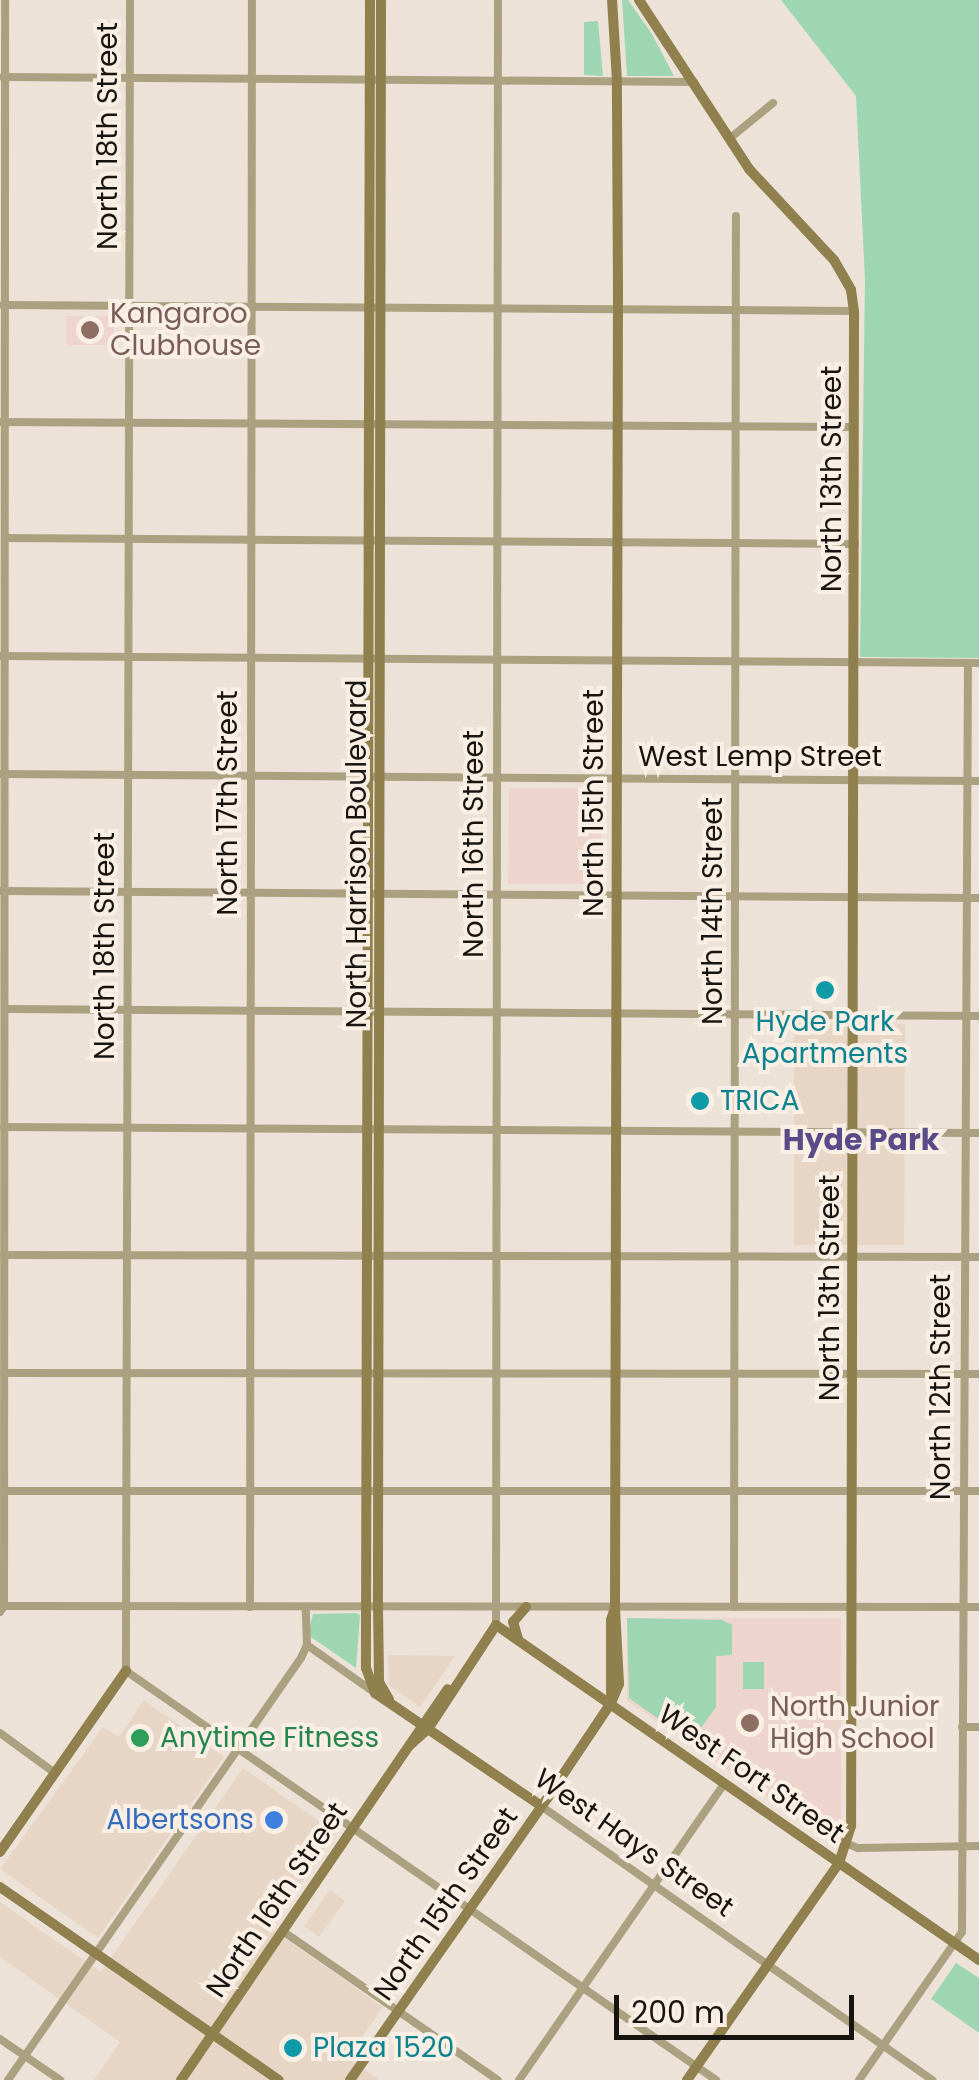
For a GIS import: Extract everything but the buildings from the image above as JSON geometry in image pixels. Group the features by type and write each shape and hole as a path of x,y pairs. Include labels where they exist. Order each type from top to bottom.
{"street":[{"path":"5,0 1,1608 979,1607"},
{"name":"North 18th Street","path":"126,1671 130,0"},
{"name":"North 17th Street","path":"250,1606 252,0"},
{"name":"North Harrison Boulevard","path":"370,0 375,80 372,1606 378,1682 392,1704"},
{"name":"North Harrison Boulevard","path":"375,80 381,0"},
{"name":"North 16th Street","path":"181,2080 496,1625 498,0"},
{"name":"North 15th Street","path":"350,2080 611,1703 610,1620 615,1607 618,660 617,81 612,0"},
{"path":"639,0 728,139 773,103"},
{"path":"2,77 694,82"},
{"name":"North 13th Street","path":"687,2080 839,1864 848,1844 856,662 854,311 840,269 782,208 728,139"},
{"name":"North 14th Street","path":"734,1607 736,216"},
{"path":"2,305 854,311"},
{"path":"3,422 854,428"},
{"path":"3,538 855,544"},
{"path":"2,656 979,663"},
{"name":"North 12th Street","path":"860,2080 962,1932 968,663"},
{"name":"West Lemp Street","path":"3,774 979,780"},
{"path":"3,891 979,898"},
{"path":"2,1009 979,1016"},
{"path":"2,1127 979,1132"},
{"path":"2,1256 979,1256"},
{"path":"2,1373 979,1374"},
{"path":"2,1490 979,1491"},
{"name":"North Harrison Boulevard","path":"372,1606 366,1668 376,1692"},
{"path":"8,2080 307,1646 306,1607"},
{"path":"518,1640 513,1622 526,1607"},
{"name":"West Fort Street","path":"496,1625 979,1960"},
{"name":"West Hays Street","path":"307,1646 933,2080"},
{"path":"0,1852 126,1671 716,2080"},
{"path":"962,1727 979,1727"},
{"path":"0,1734 55,1774"},
{"path":"519,2080 725,1783"},
{"path":"848,1844 858,1848 979,1846"},
{"path":"0,1887 279,2080"},
{"path":"284,1932 498,2080"},
{"path":"0,2038 60,2080"}],"shaded area":[{"name":"Kangaroo Clubhouse","path":"66,316 114,316 114,345 66,345"},
{"path":"509,788 601,788 601,884 508,884"},
{"path":"794,1023 905,1024 904,1245 794,1245"},
{"name":"North Junior High School","path":"627,1618 841,1618 841,1826 835,1833 824,1836 627,1701"},
{"path":"388,1655 455,1656 420,1707 389,1685"},
{"path":"144,1700 224,1757 98,1938 0,1869 103,1727 119,1737"},
{"path":"243,1768 336,1833 270,1928 383,2007 348,2058 379,2080 94,2080 120,2042 0,1957 0,1902 101,1972"},
{"path":"330,1890 345,1901 319,1937 304,1926"}],"green space":[{"path":"622,0 628,0 652,34 674,76 627,76"},
{"path":"781,0 979,0 979,658 860,657 865,280 856,96"},
{"path":"598,21 603,76 584,75 584,22"},
{"path":"313,1614 360,1615 356,1668 308,1635"},
{"path":"627,1618 722,1620 732,1625 732,1655 716,1656 716,1707 691,1742 629,1698"},
{"path":"743,1662 764,1662 764,1689 743,1689"},
{"path":"956,1963 979,1978 979,2033 931,1999"}],"place":[{"name":"Kangaroo Clubhouse","path":"90,330"},
{"name":"Hyde Park Apartments","path":"825,990"},
{"name":"TRICA","path":"700,1101"},
{"name":"North Junior High School","path":"750,1723"},
{"name":"Anytime Fitness","path":"140,1738"},
{"name":"Albertsons","path":"274,1820"},
{"name":"Plaza 1520","path":"293,2048"}],"district":[{"name":"Hyde Park","path":"861,1140"}]}
